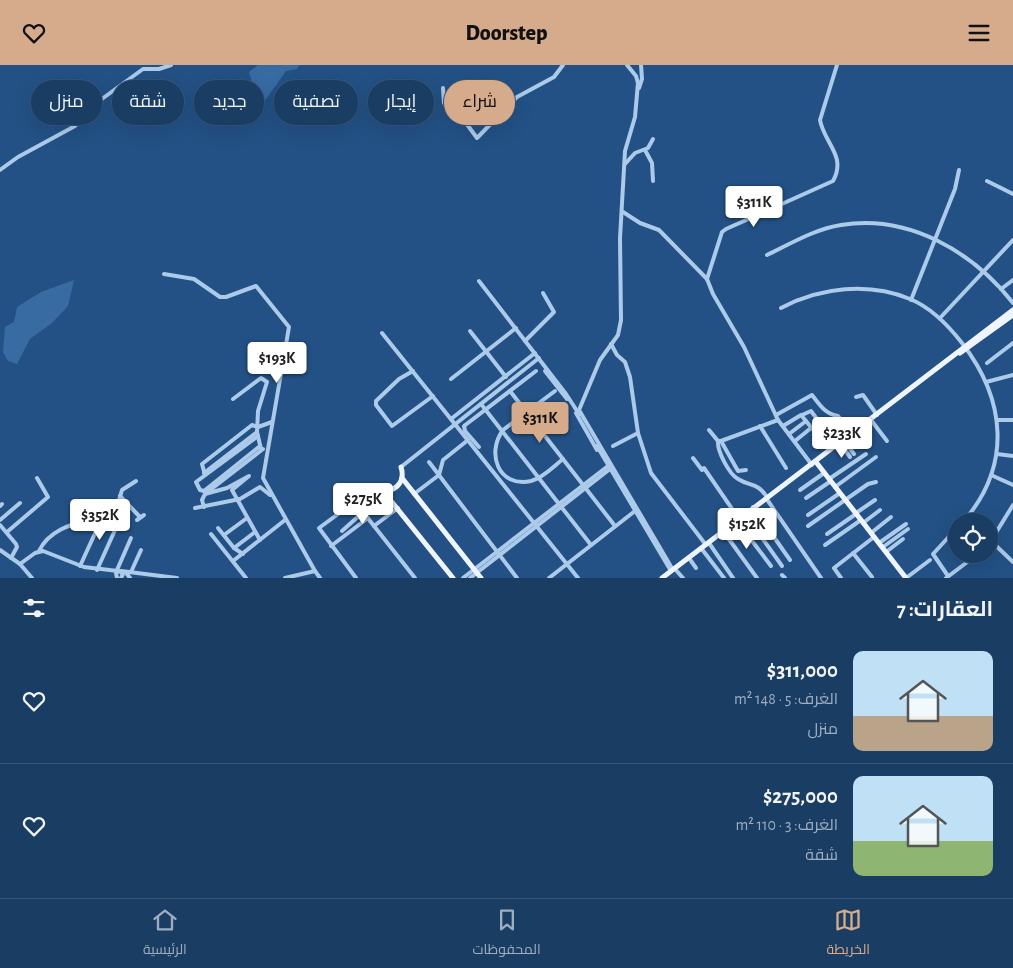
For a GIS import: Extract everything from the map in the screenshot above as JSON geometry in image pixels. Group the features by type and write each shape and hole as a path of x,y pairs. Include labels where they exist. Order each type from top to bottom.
{"main road":[{"path":"966,348 1013,310"},
{"path":"662,578 955,355 1013,315"},
{"path":"814,463 830,480 906,578"},
{"path":"401,467 402,479 481,578"},
{"path":"383,491 394,489 402,479"},
{"path":"375,487 383,491 398,508 453,578"}],"street":[{"path":"0,170 18,157 75,126 95,104 143,69 159,69 171,65"},
{"path":"443,88 444,103 463,119 477,138 517,97 554,77 564,65"},
{"path":"627,65 636,77 638,92"},
{"path":"641,65 642,79 638,92 635,117 626,143 620,239 621,320 618,335 600,360 579,410 672,571"},
{"path":"707,279 722,232 834,181 839,165 838,157 822,129 820,120 837,65"},
{"path":"625,164 635,153 645,150 653,139"},
{"path":"645,150 652,163 653,181"},
{"path":"912,300 955,189 958,170"},
{"path":"987,181 1013,195"},
{"path":"622,212 640,223 660,231 707,279 713,294 744,347 778,420 814,463"},
{"path":"767,255 804,237 841,225 897,227 935,239 957,251 984,273 1013,303"},
{"path":"940,318 1013,240"},
{"path":"164,274 194,279 220,297 226,297 256,286 283,317 289,327 263,478 285,520 320,578"},
{"path":"1001,289 1013,280"},
{"path":"479,281 571,400 634,512 672,571 683,578"},
{"path":"781,308 814,294 841,290 876,290 912,300 940,318 966,348 986,382 998,420 997,454 991,475 970,513"},
{"path":"525,341 554,312 542,293"},
{"path":"451,379 516,329"},
{"path":"470,331 508,381"},
{"path":"382,333 578,578"},
{"path":"987,363 1013,343"},
{"path":"611,344 617,355 625,362 630,377 638,433 651,473 705,545 733,578"},
{"path":"451,419 534,354"},
{"path":"401,467 538,359"},
{"path":"413,371 399,379 376,401 376,405 392,426 433,397"},
{"path":"479,447 464,428 485,409 536,371"},
{"path":"986,382 1013,375"},
{"path":"234,399 261,377 264,378 268,385 258,411 257,431 261,448"},
{"path":"510,391 615,527"},
{"path":"555,391 502,431 495,446 494,454 499,468 509,478 516,480 531,481 539,478 563,459"},
{"path":"776,415 812,395 822,409 838,416 852,434"},
{"path":"856,397 863,395 877,415"},
{"path":"481,404 591,545"},
{"path":"783,426 810,411 829,435"},
{"path":"802,415 811,429 820,438"},
{"path":"871,419 887,441"},
{"path":"719,441 778,420"},
{"path":"998,420 1013,420"},
{"path":"789,434 806,421"},
{"path":"267,449 261,448 201,491 196,482 257,431 272,422"},
{"path":"204,474 202,464 252,425 257,431"},
{"path":"760,426 786,468"},
{"path":"794,441 811,429"},
{"path":"709,430 719,441 738,471 746,470"},
{"path":"612,446 638,433"},
{"path":"414,494 439,475 443,460 468,440"},
{"path":"719,441 718,448 735,477 760,487 821,578"},
{"path":"842,441 852,455"},
{"path":"204,507 202,500 205,494 261,448"},
{"path":"806,497 866,454"},
{"path":"997,454 1013,456"},
{"path":"835,487 876,457"},
{"path":"693,458 702,469 704,468 770,566"},
{"path":"429,462 517,578"},
{"path":"470,578 498,553 608,468"},
{"path":"800,490 824,473"},
{"path":"205,494 227,489 248,475 248,479 232,489 236,500 260,540"},
{"path":"991,475 1013,485"},
{"path":"7,532 48,497 36,478"},
{"path":"20,564 39,551 46,541 56,533 78,522 103,516 116,510 120,496 127,485 136,481"},
{"path":"808,526 868,484 876,482"},
{"path":"195,508 236,500 260,487 272,496"},
{"path":"356,578 320,532 320,527 375,487"},
{"path":"808,515 840,493"},
{"path":"120,496 141,517"},
{"path":"827,534 875,500"},
{"path":"0,519 20,503"},
{"path":"342,531 371,505"},
{"path":"998,528 1013,505"},
{"path":"753,507 790,560"},
{"path":"374,526 398,508"},
{"path":"826,545 880,511"},
{"path":"363,512 415,578"},
{"path":"549,578 634,512"},
{"path":"746,514 782,566"},
{"path":"80,566 103,516"},
{"path":"841,578 834,568 891,517"},
{"path":"224,535 247,518"},
{"path":"331,546 368,518"},
{"path":"96,570 120,519"},
{"path":"234,561 285,520"},
{"path":"0,525 18,547 11,558"},
{"path":"883,547 907,527"},
{"path":"218,528 234,548 243,554"},
{"path":"723,531 757,578"},
{"path":"234,548 255,532"},
{"path":"211,534 246,578"},
{"path":"122,575 131,538"},
{"path":"948,538 933,554 947,577 966,563"},
{"path":"883,547 903,539"},
{"path":"705,545 724,578"},
{"path":"998,549 1013,562"},
{"path":"0,550 20,564 32,578"},
{"path":"122,575 142,550"},
{"path":"39,551 50,553 80,566 96,570 108,570 122,575 177,578"},
{"path":"853,553 872,577"},
{"path":"1008,558 1013,553"},
{"path":"689,558 696,568"},
{"path":"906,578 930,560"},
{"path":"285,578 300,577 315,571"},
{"path":"463,578 476,571"}],"shaded area":[{"path":"258,65 299,65 297,69 286,71 280,80 274,80 274,88 264,102 264,80 251,80 249,72"},
{"path":"74,280 68,306 52,323 30,339 17,364 8,361 3,352 5,327 14,322 17,307 41,292"}]}
